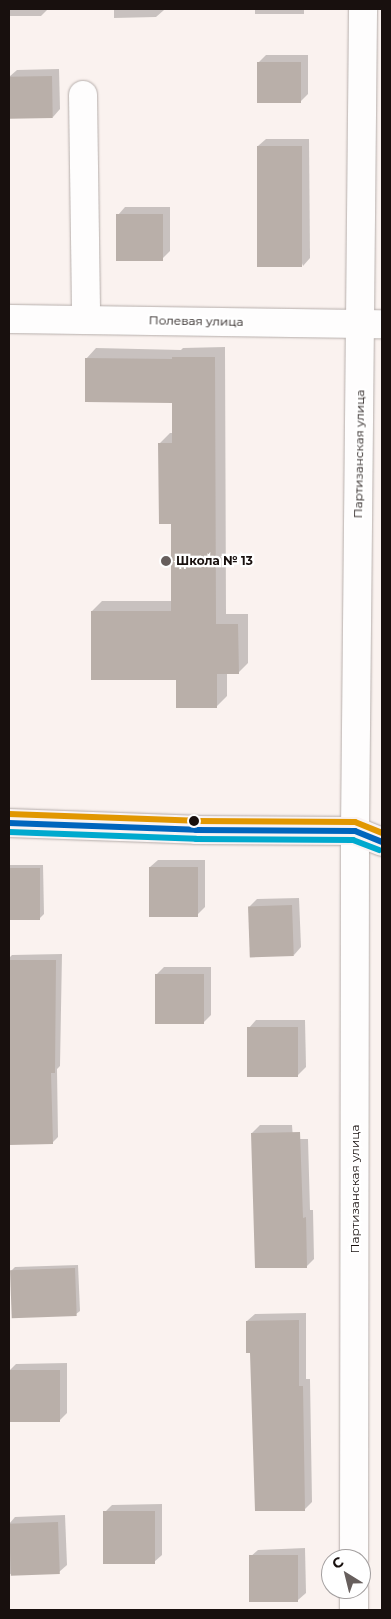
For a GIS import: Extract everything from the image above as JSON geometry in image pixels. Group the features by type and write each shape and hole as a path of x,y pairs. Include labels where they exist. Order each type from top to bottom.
{"street":[{"name":"Партизанская улица","path":"354,1549 355,832 371,323 363,9"},
{"path":"83,95 86,320"},
{"name":"Полевая улица","path":"9,319 371,323"},
{"path":"9,823 196,830 355,832 382,842"}],"building":[{"path":"257,62 301,62 301,103 257,103"},
{"path":"52,76 53,118 10,119 9,77"},
{"path":"257,146 302,146 302,267 257,267"},
{"path":"116,214 163,214 163,261 116,261"},
{"path":"172,357 215,357 216,624 238,624 239,674 217,674 217,708 176,708 176,680 91,680 91,611 171,611 171,524 159,524 158,443 172,443 172,403 85,402 85,358 172,359"},
{"path":"149,867 198,867 198,917 149,917"},
{"path":"9,868 40,868 40,920 9,920"},
{"path":"292,905 294,956 250,958 248,907"},
{"path":"9,960 56,960 55,1073 51,1073 53,1144 9,1145"},
{"path":"155,974 204,974 204,1024 155,1024"},
{"path":"247,1027 298,1027 298,1077 247,1077"},
{"path":"300,1132 303,1218 306,1217 307,1268 255,1268 251,1133"},
{"path":"75,1268 77,1316 12,1318 10,1270"},
{"path":"299,1320 299,1386 303,1386 305,1511 255,1511 250,1353 246,1353 246,1321"},
{"path":"9,1370 60,1370 60,1422 9,1422"},
{"path":"103,1511 155,1511 155,1564 103,1564"},
{"path":"58,1522 60,1574 11,1576 9,1524"},
{"path":"249,1555 298,1555 298,1602 249,1602"}],"transit line":[{"path":"9,814 196,821 355,822 382,833"},
{"path":"9,823 196,830 355,831 382,842"},
{"path":"9,832 196,839 353,840 379,850"}],"place":[{"name":"Школа № 13","path":"166,561"}]}
